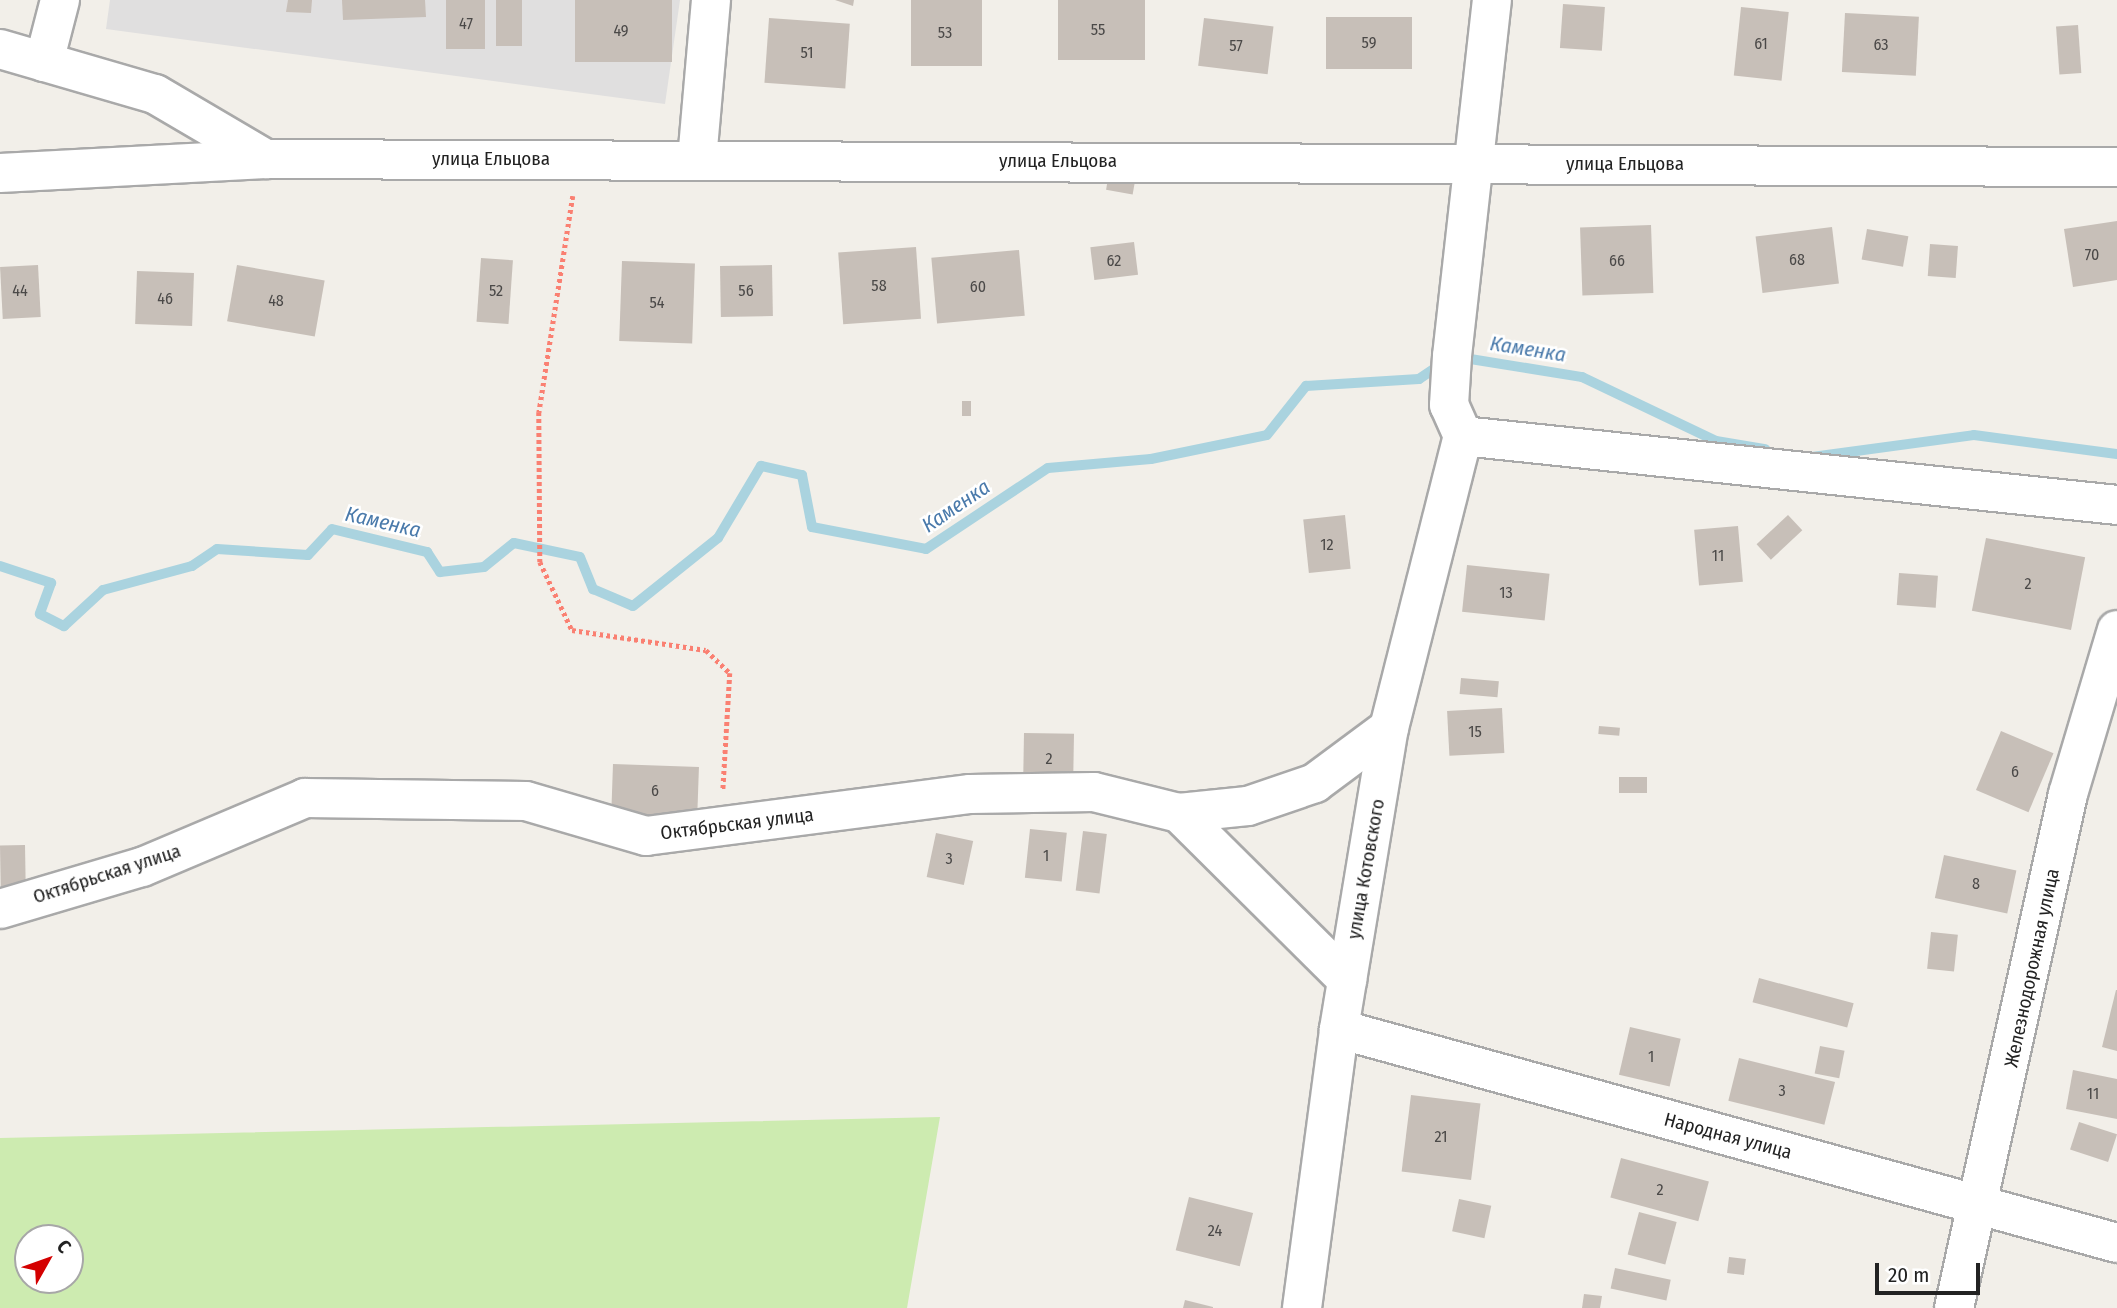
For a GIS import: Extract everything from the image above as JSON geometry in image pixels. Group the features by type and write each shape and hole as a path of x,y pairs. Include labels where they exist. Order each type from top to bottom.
{"street":[{"path":"44,62 60,0"},
{"path":"697,160 711,0"},
{"path":"1492,0 1449,405 1463,436 2117,505"},
{"path":"0,49 155,94 266,159"},
{"name":"улица Ельцова","path":"0,173 266,159 2117,167"},
{"name":"улица Котовского","path":"1302,1308 1339,1029 1390,727 1463,436"},
{"name":"Железнодорожная улица","path":"1954,1308 1982,1205 2068,794 2117,630"},
{"name":"Октябрьская улица","path":"0,909 142,867 305,798 526,801 646,836 970,794 1094,792 1179,813 1248,806 1315,783 1390,727"},
{"path":"1179,813 1347,980"},
{"name":"Народная улица","path":"1339,1029 2117,1243"}],"path":[{"path":"578,159 540,412 540,562 572,630 706,650 730,673 721,827"}],"shaded area":[{"path":"110,0 680,0 665,104 106,29"}],"green space":[{"path":"940,1117 907,1308 0,1308 0,1138"}],"building":[{"path":"288,0 312,0 311,13 286,12"},
{"path":"342,0 425,0 426,17 343,20"},
{"path":"446,0 485,0 485,49 446,49"},
{"path":"496,0 522,0 522,46 496,46"},
{"path":"575,0 672,0 672,62 575,62"},
{"path":"835,0 854,0 853,6"},
{"path":"911,0 982,0 982,66 911,66"},
{"path":"1058,0 1145,0 1145,60 1058,60"},
{"path":"1563,4 1605,7 1602,51 1560,48"},
{"path":"1741,7 1789,12 1782,81 1734,76"},
{"path":"1845,13 1919,17 1916,76 1842,72"},
{"path":"1326,17 1412,17 1412,69 1326,69"},
{"path":"769,18 850,24 845,88 764,83"},
{"path":"1204,18 1273,27 1268,74 1198,66"},
{"path":"2078,25 2081,73 2059,74 2056,27"},
{"path":"1109,173 1136,178 1133,194 1106,190"},
{"path":"2117,221 2117,280 2073,287 2064,229"},
{"path":"1651,225 1653,293 1582,295 1580,227"},
{"path":"1832,227 1839,284 1763,293 1756,236"},
{"path":"1867,229 1908,236 1903,267 1862,260"},
{"path":"1134,242 1138,275 1094,280 1090,247"},
{"path":"1930,244 1958,246 1956,278 1928,276"},
{"path":"916,247 921,319 843,324 838,252"},
{"path":"1019,250 1025,316 937,323 931,258"},
{"path":"481,258 513,260 508,324 477,322"},
{"path":"622,261 695,264 692,343 619,341"},
{"path":"38,265 41,317 3,319 0,267"},
{"path":"237,265 325,280 315,337 227,321"},
{"path":"772,265 773,316 721,317 720,266"},
{"path":"137,271 194,273 192,326 135,324"},
{"path":"962,401 971,401 971,416 962,416"},
{"path":"1345,515 1351,569 1309,573 1303,519"},
{"path":"1788,515 1802,530 1771,560 1757,544"},
{"path":"1738,526 1743,582 1699,586 1694,530"},
{"path":"1986,538 2085,557 2071,630 1972,611"},
{"path":"1467,565 1550,574 1545,620 1462,612"},
{"path":"1899,573 1938,576 1936,608 1897,605"},
{"path":"1461,678 1499,681 1497,697 1460,694"},
{"path":"1502,708 1504,753 1449,756 1447,711"},
{"path":"1599,726 1620,728 1619,736 1598,734"},
{"path":"2001,731 2053,753 2028,812 1976,790"},
{"path":"1024,733 1074,734 1073,785 1023,784"},
{"path":"613,764 699,767 697,817 611,814"},
{"path":"1619,777 1647,777 1647,793 1619,793"},
{"path":"1030,829 1067,833 1062,882 1025,878"},
{"path":"1083,831 1107,834 1100,893 1076,891"},
{"path":"936,833 973,841 964,885 927,877"},
{"path":"0,845 25,845 26,886 1,886"},
{"path":"1944,855 2016,870 2007,913 1935,898"},
{"path":"1931,932 1958,935 1954,972 1927,969"},
{"path":"1759,978 1854,1003 1847,1028 1753,1002"},
{"path":"2117,990 2117,1051 2102,1047"},
{"path":"1630,1027 1681,1039 1670,1086 1619,1075"},
{"path":"1820,1046 1845,1051 1839,1078 1815,1073"},
{"path":"1739,1058 1835,1082 1824,1125 1728,1101"},
{"path":"2073,1070 2117,1079 2117,1119 2066,1109"},
{"path":"1411,1095 1480,1104 1471,1180 1402,1171"},
{"path":"2079,1122 2117,1134 2108,1162 2070,1150"},
{"path":"1621,1158 1709,1182 1698,1221 1610,1198"},
{"path":"1189,1197 1253,1213 1240,1266 1176,1250"},
{"path":"1459,1199 1491,1206 1484,1238 1452,1231"},
{"path":"1639,1212 1677,1222 1665,1265 1628,1255"},
{"path":"1729,1257 1746,1259 1744,1275 1727,1273"},
{"path":"1615,1268 1671,1280 1666,1300 1611,1289"},
{"path":"1584,1294 1602,1296 1600,1308 1582,1308"},
{"path":"1185,1300 1213,1307 1213,1308 1183,1308"}],"waterway":[{"name":"Каменка","path":"1458,357 1582,377 1716,441 1765,449"},
{"name":"Каменка","path":"0,566 51,583 40,614 64,626 103,590 192,566 217,549 308,555 332,529 427,552 440,572 484,567 514,543 580,557 593,589 633,606 718,538 761,466 802,475 812,527 926,549 1048,468 1151,459 1267,435 1306,386 1419,379 1444,362"},
{"name":"Каменка","path":"1812,457 1974,435 2117,454"}]}
